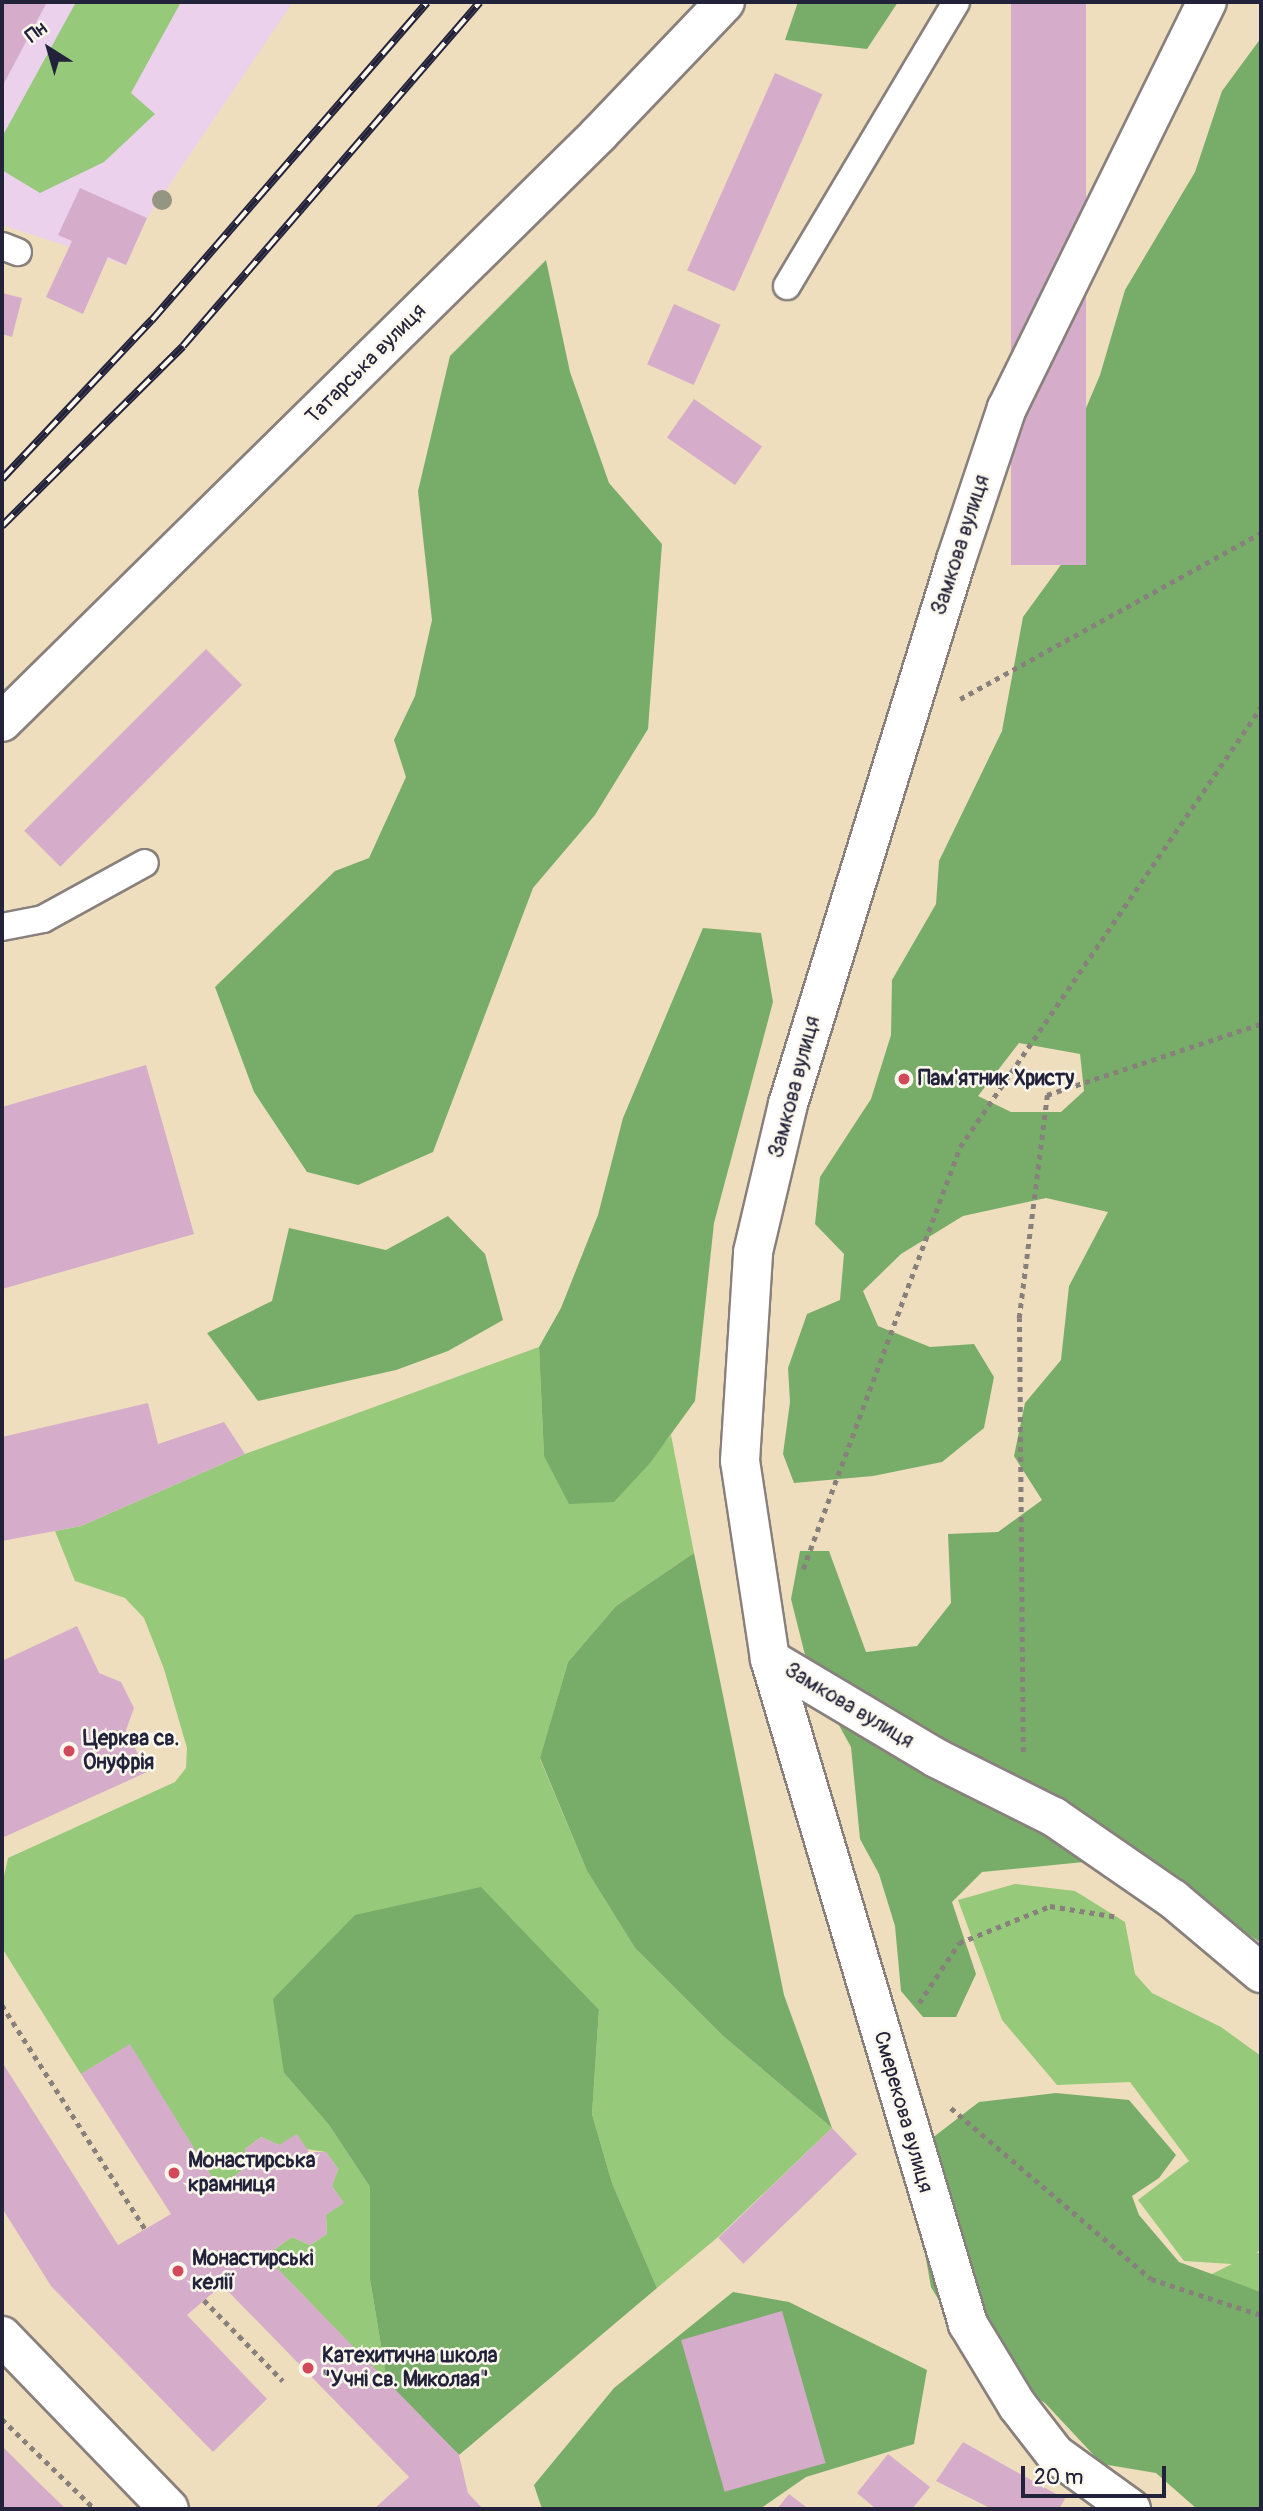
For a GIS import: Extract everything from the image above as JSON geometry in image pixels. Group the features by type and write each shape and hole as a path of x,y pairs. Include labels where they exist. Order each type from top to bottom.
{"street":[{"name":"Татарська вулиця","path":"2,722 599,134 725,2"},
{"name":"Замкова вулиця","path":"1207,2 1007,408 901,731 788,1104 753,1252 740,1461 770,1659 936,1758 1054,1816 1173,1899 1261,1973"},
{"name":"Смерекова вулиця","path":"770,1659 968,2324 1017,2405 1055,2454 1130,2509"},
{"path":"2,2336 169,2509"}],"lane":[{"path":"787,286 956,2"},
{"path":"2,927 43,919 145,863"}],"path":[{"path":"901,731 1261,533"},
{"path":"798,1582 960,1147 1261,707"},
{"path":"1022,1801 1019,1318 1047,1095 1261,1024"},
{"path":"886,2053 959,1943 1050,1906 1131,1919"},
{"path":"2,2006 145,2229"},
{"path":"949,2107 1151,2278 1261,2315"},
{"path":"204,2300 283,2381"},
{"path":"2,2419 95,2509"}],"shaded area":[{"path":"2,2 293,2 147,218 126,265 2,225"}],"green space":[{"path":"76,2 181,2 131,93 155,114 104,162 40,193 2,170 2,137"},
{"path":"798,2 898,2 867,49 785,40"},
{"path":"1261,38 1261,1943 1242,1930 1171,1904 1104,1860 982,1872 952,1902 976,1974 956,2017 923,2017 901,1991 895,1926 879,1874 860,1839 851,1747 809,1671 791,1599 800,1551 829,1551 866,1652 917,1646 951,1603 948,1534 998,1532 1042,1500 1014,1456 1025,1403 1061,1360 1069,1286 1108,1212 1046,1198 963,1216 901,1254 863,1291 878,1326 930,1347 974,1344 994,1377 984,1428 942,1462 873,1476 794,1483 783,1454 790,1402 788,1368 807,1314 840,1300 844,1254 815,1224 820,1177 871,1099 891,1035 892,980 936,904 939,861 1002,731 1023,617 1076,544 1073,439 1100,375 1125,290 1195,172 1222,91","holes":["1019,1043 1080,1054 1084,1091 1061,1112 1011,1112 978,1096"]},
{"path":"546,260 570,372 609,483 662,544 648,729 595,815 533,888 433,1152 358,1185 307,1172 254,1092 215,987 335,871 369,858 406,777 394,740 415,696 432,620 418,491 450,356"},
{"path":"703,928 761,933 773,1002 714,1223 695,1401 650,1463 614,1502 569,1504 544,1456 539,1347 561,1308 598,1215 623,1118"},
{"path":"448,1216 485,1254 503,1320 448,1351 396,1370 258,1401 207,1333 272,1301 289,1228 386,1250"},
{"path":"539,1347 544,1456 614,1502 671,1435 694,1553 616,1606 568,1662 540,1759 587,1871 635,1948 723,2036 832,2128 718,2237 657,2288 612,2183 592,2114 599,2010 284,2073 329,2125 370,2187 370,2279 387,2382 265,2256 292,2237 310,2245 327,2234 326,2215 343,2202 332,2186 338,2169 326,2152 279,2145 261,2137 245,2149 246,2168 218,2187 129,2045 81,2074 2,1948 2,1885 8,1858 175,1782 186,1768 187,1748 164,1669 144,1618 125,1598 75,1581 55,1531 81,1526 245,1454"},
{"path":"694,1553 784,1995 832,2128 723,2036 635,1948 587,1871 540,1758 568,1662 616,1606"},
{"path":"1015,1884 1075,1891 1125,1922 1135,1974 1152,1993 1221,2027 1261,2056 1261,2248 1257,2253 1261,2253 1261,2292 1210,2275 1232,2264 1184,2261 1138,2200 1189,2161 1130,2082 1057,2085 1002,2020 958,1900"},
{"path":"481,1887 599,2010 592,2114 612,2183 657,2288 459,2455 387,2382 370,2279 370,2187 329,2125 284,2073 273,1999 355,1915"},
{"path":"1056,2093 1129,2100 1176,2155 1159,2178 1132,2196 1139,2215 1179,2262 1261,2292 1261,2509 1197,2509 1156,2473 1102,2464 1045,2403 1003,2376 957,2331 931,2287 916,2203 918,2149 979,2102"},
{"path":"733,2292 789,2302 927,2370 914,2444 806,2477 760,2509 542,2509 534,2485 614,2388"}],"building":[{"path":"2,2 47,2 2,87"},
{"path":"1011,2 1086,2 1086,565 1011,565"},
{"path":"775,73 823,94 735,291 687,270"},
{"path":"80,188 147,218 126,265 108,257 83,314 46,297 72,241 58,235"},
{"path":"2,293 22,298 12,337 2,334"},
{"path":"674,304 721,325 694,385 647,364"},
{"path":"694,399 762,447 735,485 667,438"},
{"path":"206,649 242,685 60,867 24,831"},
{"path":"146,1065 194,1234 2,1289 2,1107"},
{"path":"148,1403 158,1444 224,1422 245,1454 81,1526 2,1541 2,1437"},
{"name":"Церква св. Онуфрія","path":"77,1626 99,1673 121,1682 134,1708 126,1730 147,1772 2,1838 2,1661"},
{"name":"Монастирські келії","path":"130,2044 218,2187 246,2168 245,2149 261,2137 279,2145 297,2134 309,2152 326,2152 338,2169 332,2186 344,2203 326,2215 327,2234 310,2245 292,2237 265,2256 459,2455 468,2493 483,2509 374,2509 409,2477 222,2285 187,2315 267,2399 213,2452 51,2286 2,2208 2,2062 118,2245 171,2214 81,2074"},
{"path":"832,2128 857,2154 743,2264 718,2238"},
{"path":"782,2311 826,2463 725,2492 681,2340"},
{"path":"963,2442 1065,2499 1059,2509 992,2509 936,2481"},
{"path":"2,2446 37,2481 66,2509 2,2509"},
{"path":"888,2454 930,2487 912,2509 876,2509 857,2493"},
{"path":"789,2494 809,2509 777,2509"}],"railway":[{"path":"2,479 152,320 427,2"},
{"path":"2,526 183,346 480,2"}],"place":[{"name":"Пам'ятник Христу","path":"904,1079"},
{"name":"Церква св. Онуфрія","path":"69,1751"},
{"name":"Монастирська крамниця","path":"174,2173"},
{"name":"Монастирські келії","path":"178,2271"},
{"name":"Катехитична школа \"Учні св. Миколая\"","path":"308,2368"}]}
